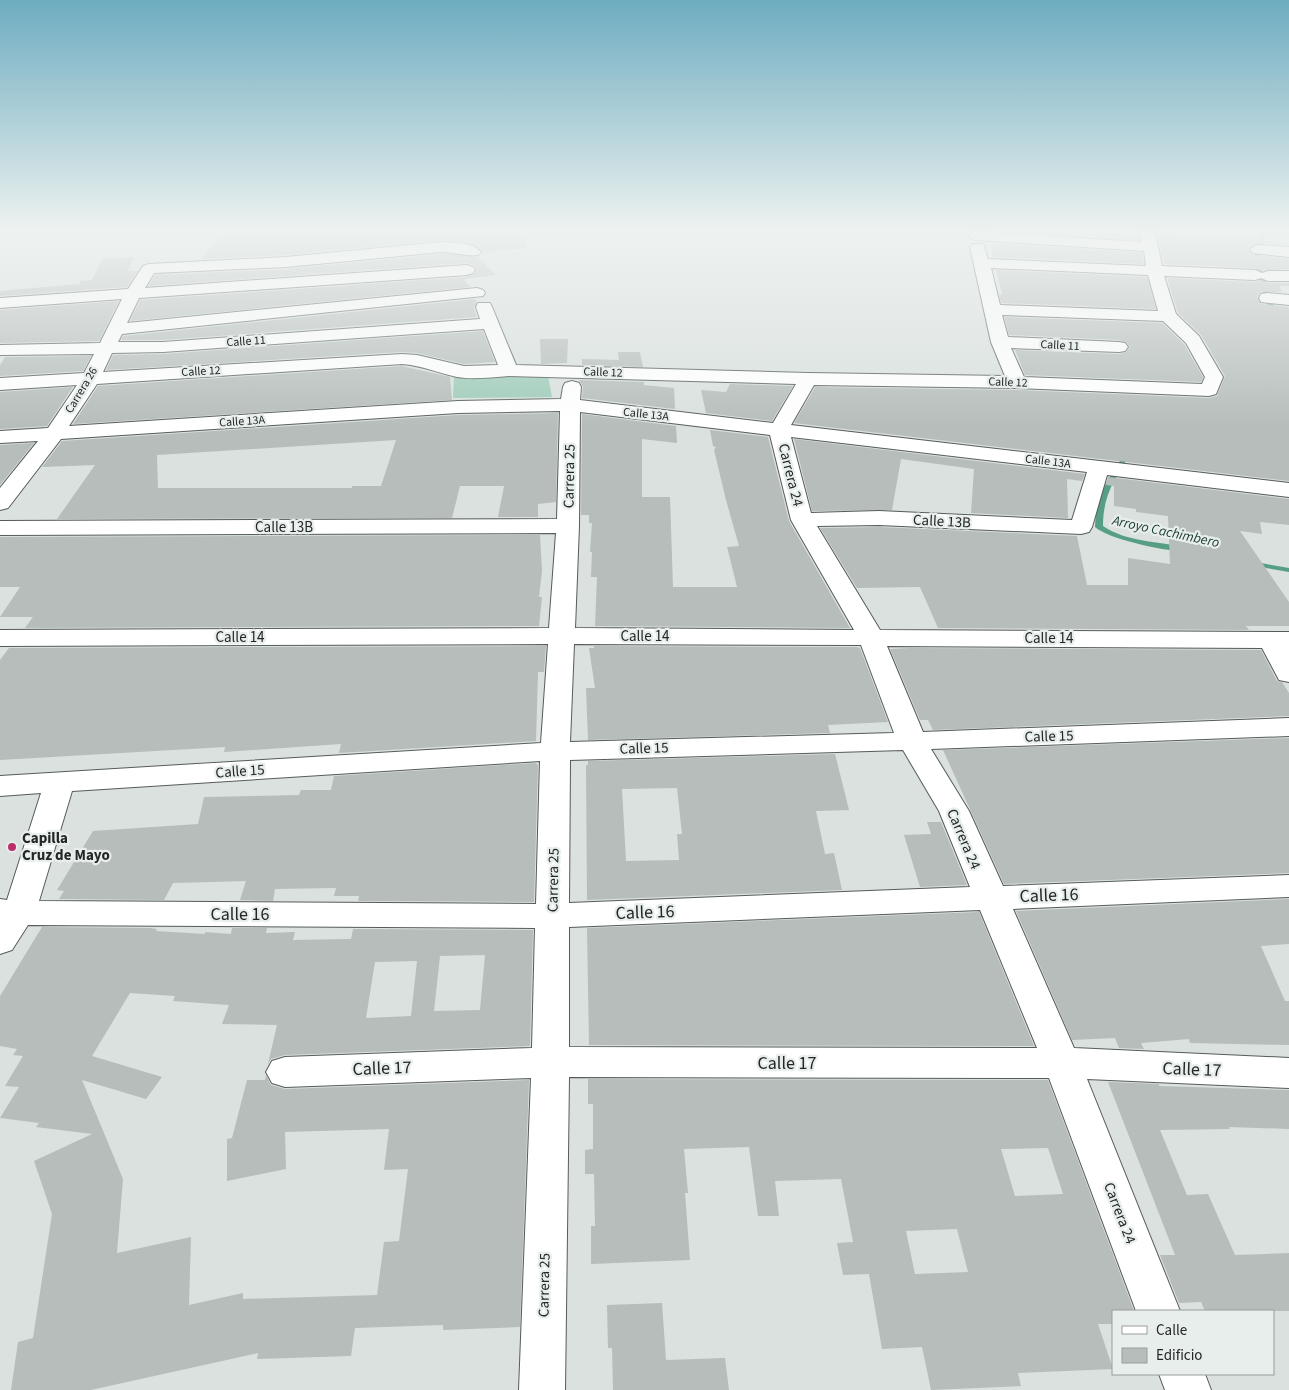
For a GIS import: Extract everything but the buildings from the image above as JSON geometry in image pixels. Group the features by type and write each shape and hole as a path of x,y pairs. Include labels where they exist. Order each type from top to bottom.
{"street":[{"path":"0,303 91,297"},
{"name":"Carrera 26","path":"0,503 55,433 91,378 131,297"},
{"path":"114,330 439,297"},
{"path":"479,297 509,370"},
{"path":"990,297 1000,342 1018,382"},
{"path":"994,310 1168,316 1162,297"},
{"path":"1267,298 1289,300"},
{"name":"Calle 12","path":"0,384 419,359 455,370 476,373 509,370 808,379 1018,382 1209,390 1214,376 1193,340 1168,316"},
{"name":"Calle 11","path":"0,350 163,347 491,323"},
{"name":"Calle 11","path":"1000,342 1119,347"},
{"name":"Carrera 25","path":"542,1390 553,916 554,751 568,526 570,405 575,372"},
{"name":"Carrera 24","path":"808,379 780,428 802,520 870,637 912,741 954,811 989,897 1062,1063 1158,1310"},
{"name":"Calle 13A","path":"0,437 458,407 570,405 780,428 1289,490"},
{"name":"Calle 13B","path":"802,520 879,518 1081,527 1099,467"},
{"name":"Calle 13B","path":"0,528 568,526"},
{"name":"Calle 14","path":"0,638 560,636 1280,640"},
{"path":"1280,640 1289,674"},
{"name":"Calle 15","path":"0,786 554,751 1289,728"},
{"path":"0,941 59,783"},
{"name":"Calle 16","path":"10,912 553,916 1289,886"},
{"name":"Calle 17","path":"285,1072 550,1062 1062,1063 1289,1073"},
{"path":"1182,1375 1188,1390"}],"green space":[{"path":"454,374 548,376 552,397 453,398"}],"waterway":[{"name":"Arroyo Cachimbero","path":"1267,297 1275,314"},
{"name":"Arroyo Cachimbero","path":"1129,452 1103,496 1100,505 1099,527 1106,532 1126,539 1181,549"},
{"name":"Arroyo Cachimbero","path":"1252,563 1289,570"}],"place":[{"name":"Capilla Cruz de Mayo","path":"12,847"}]}
